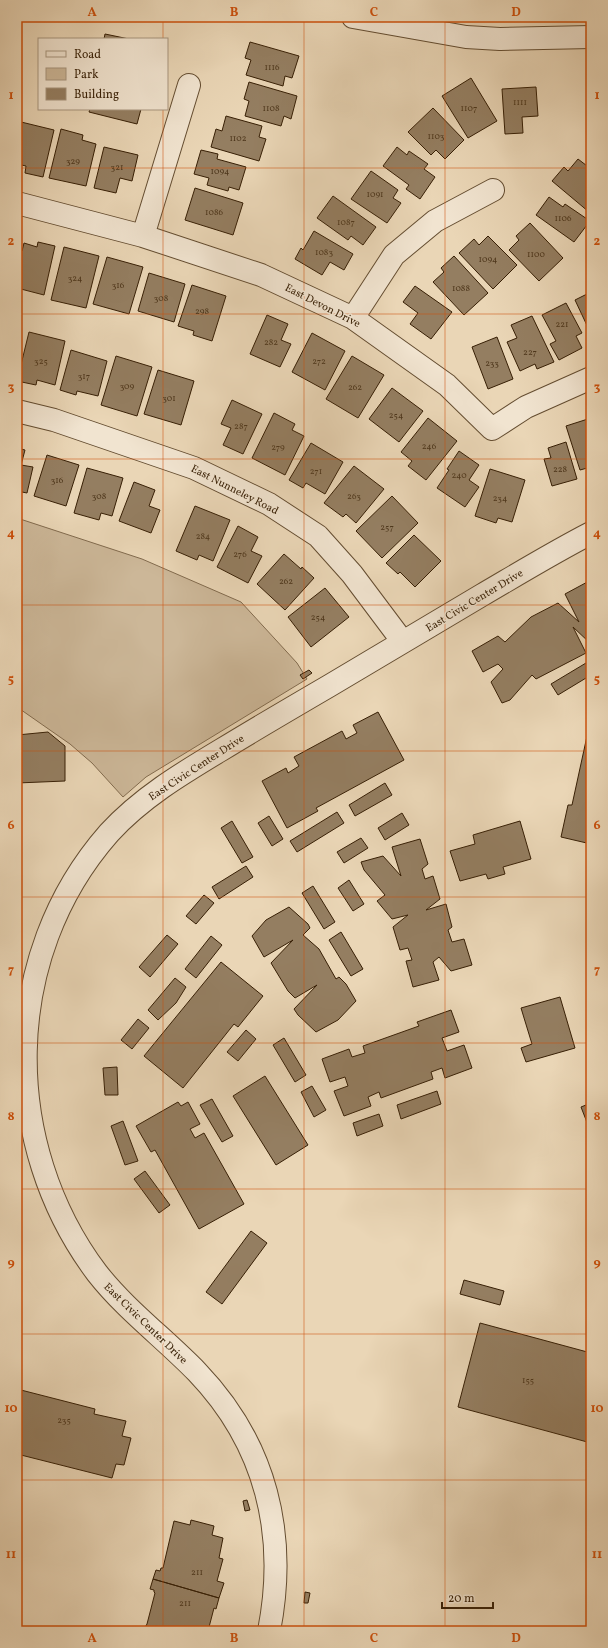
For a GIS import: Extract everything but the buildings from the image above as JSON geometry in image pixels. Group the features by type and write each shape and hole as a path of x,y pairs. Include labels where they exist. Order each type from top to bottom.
{"street":[{"path":"353,17 466,37 500,39 591,37"},
{"path":"143,236 189,85"},
{"path":"353,318 394,255 435,221 492,190"},
{"name":"East Devon Drive","path":"17,203 143,236 261,275 353,318 448,385 492,429 526,407 591,378"},
{"name":"East Nunneley Road","path":"17,412 54,420 194,468 270,504 318,536 352,574 403,642"},
{"name":"East Civic Center Drive","path":"269,1631 275,1584 275,1534 270,1506 260,1471 244,1435 224,1404 198,1372 122,1302 74,1245 57,1216 37,1165 27,1128 22,1096 20,1052 24,1009 32,973 43,942 65,892 93,853 115,827 141,803 178,776 403,642 591,533"}],"green space":[{"path":"17,518 142,559 241,602 297,663 307,679 146,777 123,797 92,763 70,744 17,707"}]}
